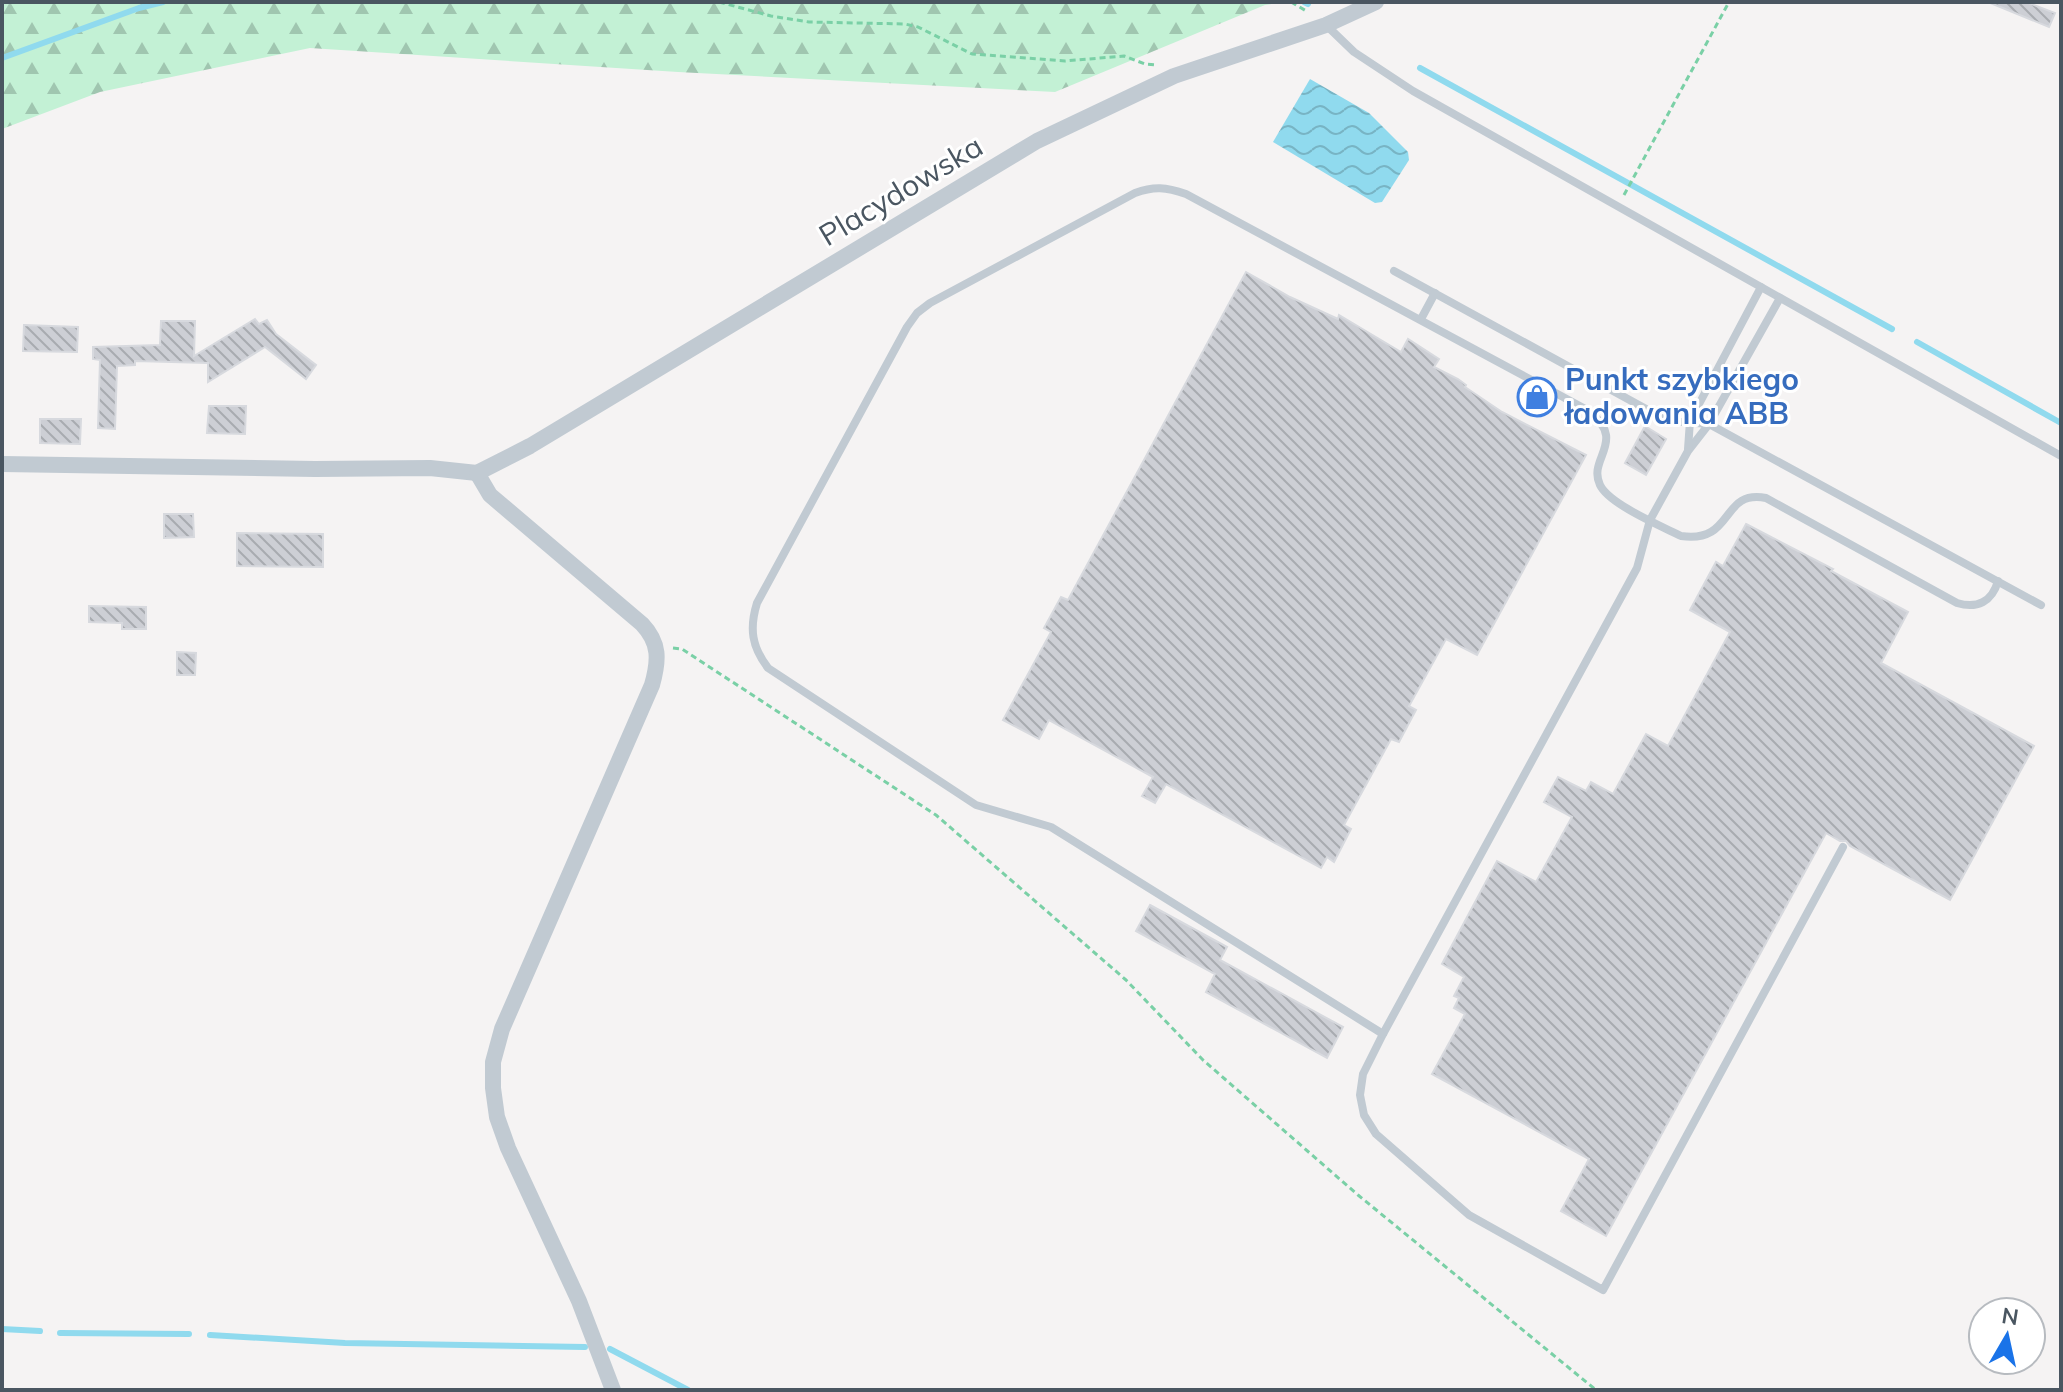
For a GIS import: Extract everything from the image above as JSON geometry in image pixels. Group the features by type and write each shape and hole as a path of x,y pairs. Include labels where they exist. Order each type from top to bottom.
{"street":[{"name":"Placydowska","path":"477,473 530,446 1037,141 1174,76 1326,25 1376,2"},
{"path":"2,464 430,468 477,473 490,495 652,634 657,647 652,685 502,1029 493,1062 497,1117 508,1148 579,1301 613,1390"}],"lane":[{"path":"1326,25 1354,52 1413,91 2061,456"},
{"path":"1383,1034 1051,827 976,805 768,668 756,653 752,620 765,590 917,313 930,303 1135,193 1151,187 1169,188 1186,194 1589,411 1601,421 1607,439 1598,483 1606,495 1681,536 1694,538 1708,535 1721,525 1740,500 1751,495 1766,498 1957,603 1968,606 1981,604 1990,598 1998,581"},
{"path":"1394,271 1668,421 1709,424 2041,605"},
{"path":"1688,451 1690,421 1761,287"},
{"path":"1421,319 1435,293"},
{"path":"1780,298 1709,424 1688,451 1650,520 1637,568 1383,1034 1363,1074 1360,1095 1364,1115 1376,1134 1469,1215 1603,1290 1843,847"}],"path":[{"path":"719,2 809,22 905,24 918,27 972,54 1065,61 1124,56 1158,65"},
{"path":"1626,191 1729,2"},
{"path":"657,647 682,649 936,815 1126,980 1203,1060 1347,1186 1596,1390"}],"green space":[{"path":"2,2 1284,2 1265,5 1055,92 310,48 100,92 2,129"}],"water":[{"path":"1310,79 1369,113 1408,152 1409,160 1382,202 1375,203 1273,142"}],"building":[{"path":"1988,2 2026,2 2055,13 2049,27"},
{"path":"1246,272 1290,297 1338,319 1339,315 1401,352 1408,339 1439,359 1434,367 1458,379 1502,412 1586,455 1477,655 1446,639 1409,706 1416,710 1399,742 1391,739 1344,825 1351,829 1334,862 1327,857 1321,868 1166,784 1155,803 1142,796 1153,777 1049,720 1039,739 1003,720 1051,632 1044,628 1061,597 1068,600"},
{"path":"255,319 259,324 267,320 276,334 316,365 306,379 265,347 208,382 208,363 135,361 135,365 117,366 115,429 98,428 100,360 93,359 93,347 160,345 161,321 195,321 194,356"},
{"path":"24,325 78,327 77,352 23,351"},
{"path":"209,406 246,406 245,434 207,433"},
{"path":"40,419 81,419 80,444 40,443"},
{"path":"1645,426 1666,439 1646,475 1625,463"},
{"path":"164,514 193,514 194,537 164,538"},
{"path":"1746,524 1908,612 1881,663 2034,746 1950,900 1846,841 1826,833 1606,1236 1561,1211 1589,1159 1432,1074 1465,1014 1454,1008 1459,998 1454,996 1464,977 1442,964 1497,861 1536,882 1572,817 1544,802 1558,777 1586,791 1591,782 1613,794 1646,734 1668,746 1730,632 1690,610 1716,562 1723,566"},
{"path":"237,533 323,534 323,567 237,566"},
{"path":"89,606 146,607 146,629 122,629 122,623 89,622"},
{"path":"177,652 196,653 195,675 177,675"},
{"path":"1150,905 1227,947 1220,960 1343,1027 1327,1058 1206,992 1215,974 1136,931"}],"waterway":[{"path":"2,58 163,2"},
{"path":"1304,2 1308,4"},
{"path":"1420,68 1892,329"},
{"path":"1917,342 2061,423"},
{"path":"2,1329 40,1331"},
{"path":"60,1333 189,1334"},
{"path":"210,1335 345,1343 585,1347"},
{"path":"610,1349 688,1390"}],"place":[{"name":"Punkt szybkiego ładowania ABB","path":"1537,397"}]}
